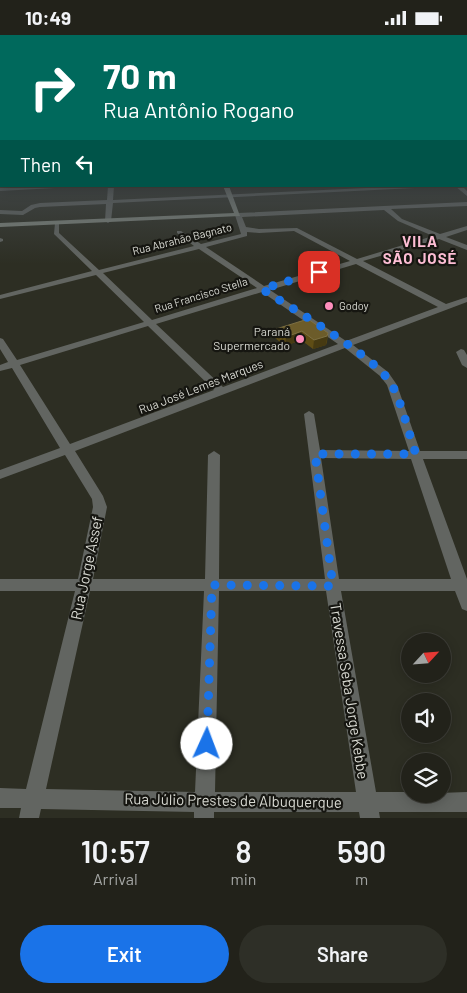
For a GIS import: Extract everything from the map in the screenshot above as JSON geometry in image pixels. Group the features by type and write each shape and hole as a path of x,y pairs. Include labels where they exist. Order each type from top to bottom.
{"street":[{"path":"108,221 111,192"},
{"path":"228,192 243,229"},
{"path":"0,212 23,213 35,205 294,192"},
{"path":"348,192 352,196"},
{"path":"356,202 363,209"},
{"path":"0,225 57,224 467,204"},
{"path":"386,208 400,219 467,249"},
{"path":"57,224 56,233 222,392"},
{"name":"Rua Abrahão Bagnato","path":"0,297 245,235 243,229 259,231 280,228 295,229 445,307"},
{"name":"Rua Francisco Stella","path":"7,366 467,228"},
{"path":"178,231 375,365 392,385 463,585 467,604"},
{"name":"Rua José Lemes Marques","path":"0,475 467,299"},
{"name":"Rua Jorge Assef","path":"0,341 7,366 67,451 98,499 100,507 84,585 29,818"},
{"path":"461,352 467,365"},
{"name":"Travessa Seba Jorge Kebbe","path":"309,414 333,586 369,810"},
{"path":"315,454 467,455"},
{"path":"205,810 214,455"},
{"path":"0,585 463,585"},
{"name":"Rua Júlio Prestes de Albuquerque","path":"0,797 34,797 205,810 369,810 467,802"}],"building":[{"path":"308,319 328,333 327,336 314,340 302,331 286,337 276,329"}],"place":[{"name":"Godoy","path":"329,306"},
{"name":"Paraná Supermercado","path":"300,339"}],"district":[{"name":"VILA SÃO JOSÉ","path":"420,250"}],"route":[{"path":"207,744 212,585 333,586 315,454 416,454 392,385 384,374 365,358 262,289 319,272"}]}
